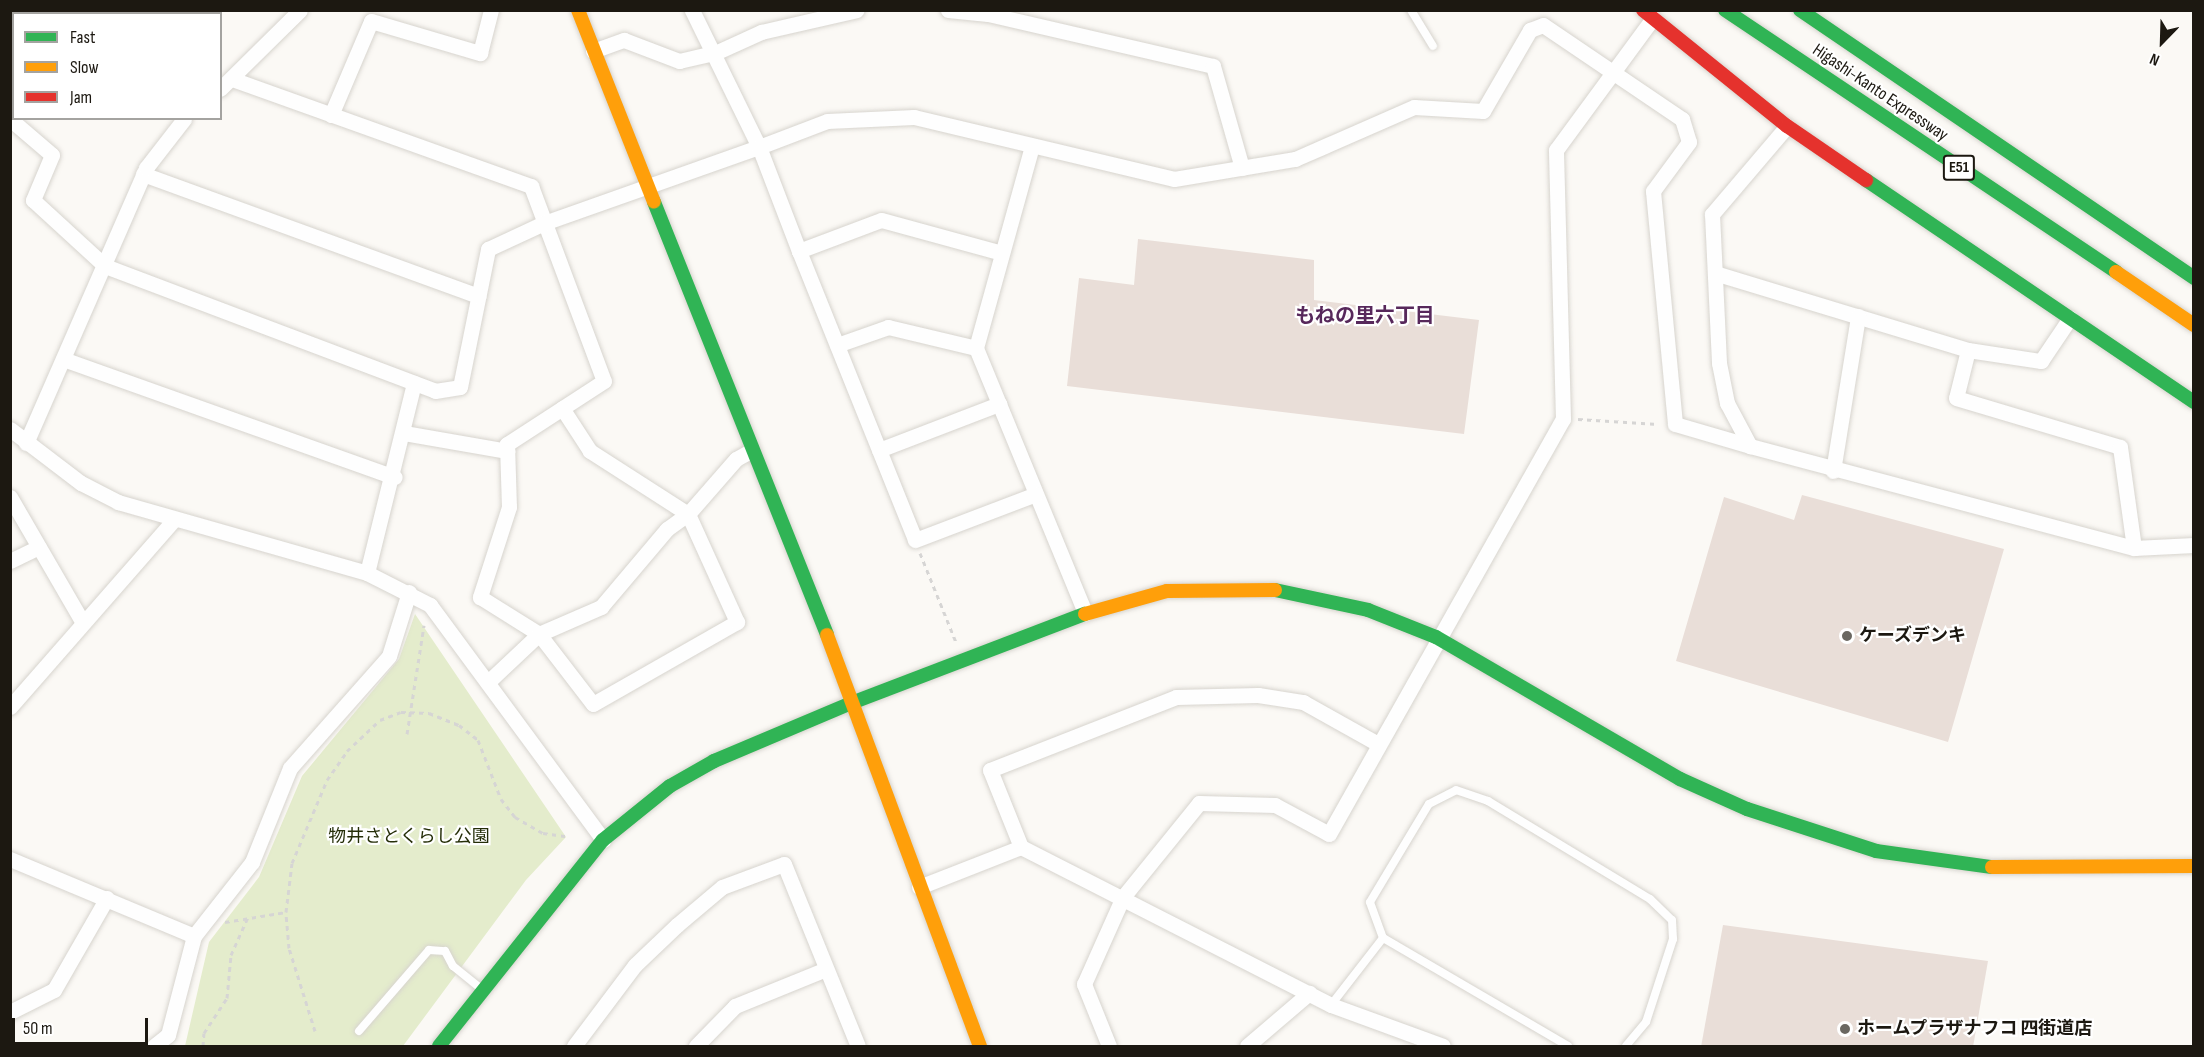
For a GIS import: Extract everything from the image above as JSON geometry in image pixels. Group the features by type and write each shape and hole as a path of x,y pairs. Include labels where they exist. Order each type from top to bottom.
{"main road":[{"path":"578,10 650,186 752,450 855,702 919,887 980,1047"},
{"name":"Higashi-Kanto Expressway","path":"1725,10 2193,325"},
{"name":"Higashi-Kanto Expressway","path":"1800,10 2193,278"},
{"path":"1648,14 1787,126 2193,402"},
{"path":"439,1047 603,840 661,793 714,761 855,702 1085,613 1167,591 1248,588 1307,593 1436,637 1680,778 1819,834 1876,851 1995,867 2193,866"}],"street":[{"path":"300,10 226,84 331,115 531,186 604,381 562,408 507,444 509,507 480,597 539,634 593,704 737,622 688,514 590,451 562,408"},
{"path":"331,115 371,21 480,53 491,10"},
{"path":"692,10 759,147 915,540 1036,494"},
{"path":"593,51 624,40 679,61 715,54 760,32 857,10"},
{"path":"948,10 988,14 1214,66 1242,168"},
{"path":"1109,1047 1084,984 1124,897 1199,803 1275,805 1329,834 1436,637 1563,418 1556,150 1615,74 1648,14"},
{"path":"10,119 52,155 33,201 105,266 435,391 460,387 488,249 544,223 827,121 914,117 1032,147 1174,179 1295,159 1414,107 1483,111 1530,30 1543,25 1682,119 1689,142 1653,190 1675,424 1833,471 2134,548 2193,545"},
{"path":"26,443 105,266 143,174 183,120"},
{"path":"1750,446 1727,403 1719,363 1718,274 1712,214 1787,126"},
{"path":"1032,147 976,348 1085,613"},
{"path":"143,174 478,296"},
{"path":"799,251 881,220 1002,253"},
{"path":"1718,274 1968,350 2041,361 2070,318"},
{"path":"1833,471 1858,316"},
{"path":"837,345 888,327 976,348"},
{"path":"1968,350 1956,399 2120,447 2134,548"},
{"path":"63,359 394,477"},
{"path":"367,573 394,477 414,383"},
{"path":"879,450 999,404"},
{"path":"10,429 81,483 173,521 367,573 409,592 430,605 603,840"},
{"path":"404,433 507,451"},
{"path":"488,682 539,634 601,607 667,529 688,514 736,459 752,450"},
{"path":"11,499 82,621"},
{"path":"10,707 82,621 173,521"},
{"path":"10,561 39,547"},
{"path":"154,1047 168,1035 197,932 252,862 290,768 389,656 409,592"},
{"path":"1378,744 1303,702 1258,695 1176,697 990,770 1021,847 1124,897 1331,1005 1443,1047"},
{"path":"919,887 1021,847"},
{"path":"10,859 197,932"},
{"path":"574,1047 635,965 677,924 722,887 784,864 858,1047"},
{"path":"10,1012 54,990 107,898"},
{"path":"696,1047 735,1006 826,969"},
{"path":"1247,1047 1309,993"}],"lane":[{"path":"1412,10 1433,46"},
{"path":"1568,1047 1383,938 1370,902 1429,804 1456,790 1488,801 1650,899 1672,920 1673,939 1646,1022 1626,1047"},
{"path":"1331,1005 1383,938"},
{"path":"359,1031 429,950 446,951 453,966 482,990"}],"path":[{"path":"1563,418 1675,424"},
{"path":"915,540 963,659"},
{"path":"407,734 424,617"},
{"path":"315,1031 289,948 286,912 302,829 327,780 347,751 380,720 411,712 459,725 478,740 501,799 514,817 543,833 570,837"},
{"path":"197,932 248,917 286,912"},
{"path":"203,1047 204,1034 227,998 231,955 248,917"}],"green space":[{"name":"物井さとくらし公園","path":"415,614 566,837 526,880 403,1046 185,1046 209,942 259,877 302,776 399,659"}],"building":[{"path":"1138,239 1314,260 1314,300 1479,320 1464,434 1067,386 1079,278 1134,285"},
{"path":"1802,495 2004,549 1948,742 1676,661 1724,497 1794,520"},
{"path":"1723,925 1988,961 1973,1047 1701,1047"}],"traffic: fast":[{"path":"1725,10 2116,272"},
{"path":"1800,10 2194,278"},
{"path":"1866,180 2194,402"},
{"path":"654,202 827,635"},
{"path":"1275,590 1368,610 1436,637 1680,779 1747,809 1876,851 1992,867"},
{"path":"439,1046 603,840 670,786 714,761 854,702 1085,614"}],"traffic: slow":[{"path":"578,10 654,202"},
{"path":"2116,272 2194,325"},
{"path":"1085,614 1167,591 1275,590"},
{"path":"827,635 980,1046"},
{"path":"1992,867 2194,866"}],"traffic: jam":[{"path":"1643,10 1787,126 1866,180"}],"place":[{"name":"ケーズデンキ","path":"1847,636"},
{"name":"ホームプラザナフコ 四街道店","path":"1845,1029"}],"district":[{"name":"もねの里六丁目","path":"1365,316"}]}
